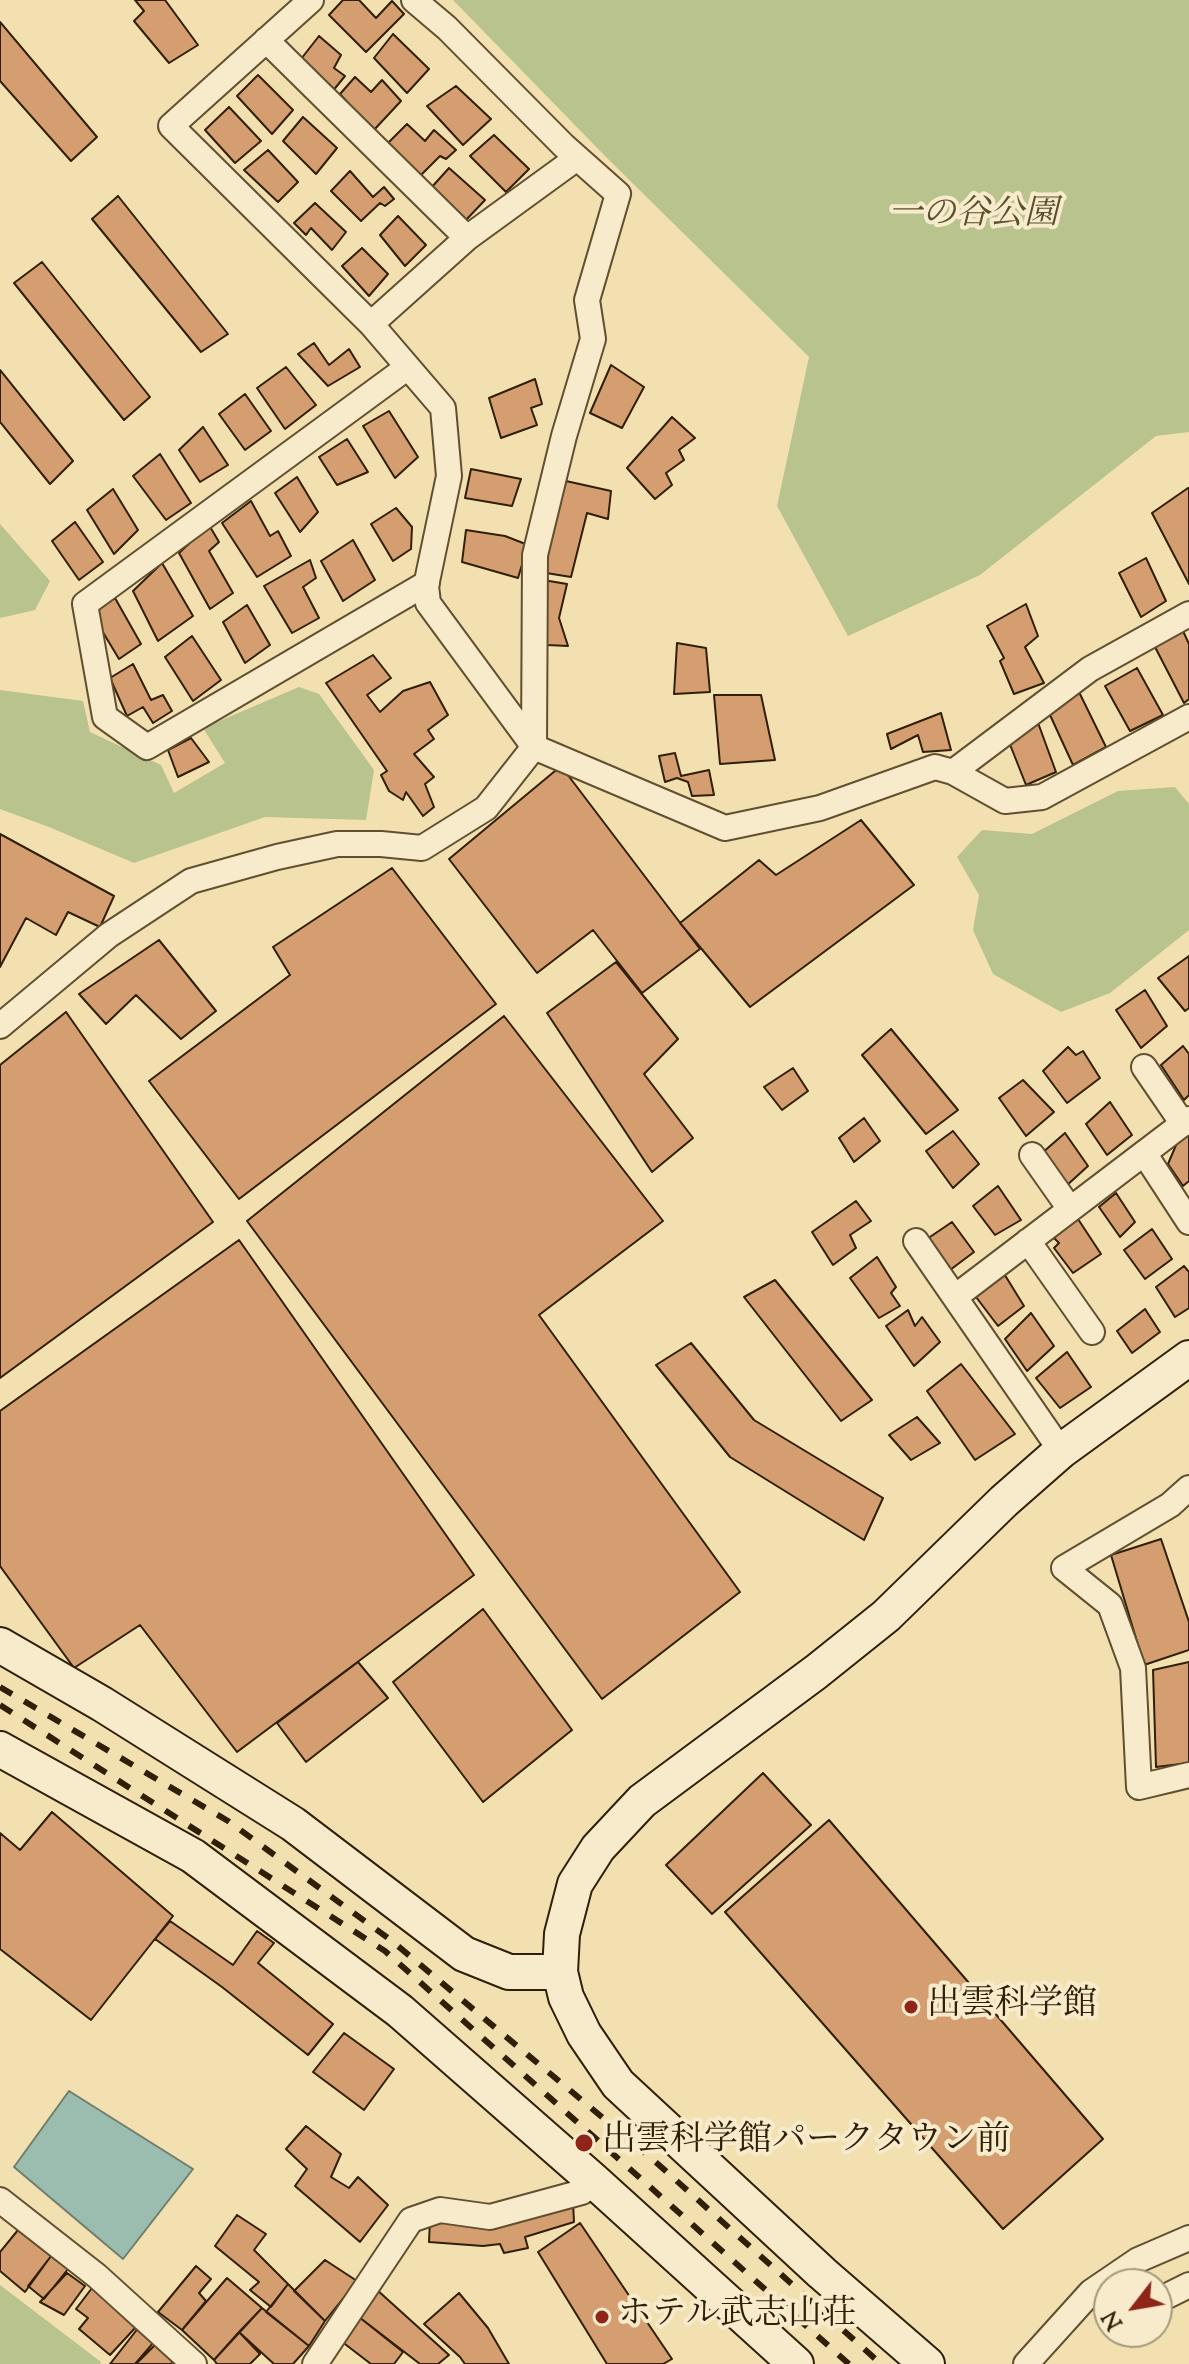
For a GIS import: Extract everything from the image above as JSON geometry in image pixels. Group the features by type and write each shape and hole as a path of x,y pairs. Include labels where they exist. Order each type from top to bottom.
{"street":[{"path":"311,0 171,126 371,324 443,408 449,476 427,583 428,603 534,747 725,828 820,808 935,767 953,772 1005,801 1042,797 1189,717"},
{"path":"0,1026 109,935 191,881 337,844 422,848 486,808 534,747 535,555 564,436 593,339 587,300 618,194 577,158 447,28 414,0"},
{"path":"266,40 467,238"},
{"path":"371,324 467,238 577,158"},
{"path":"408,367 85,604 105,717 147,747 427,583"},
{"path":"953,772 1090,669 1189,614"},
{"path":"955,1297 1186,1122 1144,1067"},
{"path":"1144,1153 1189,1222"},
{"path":"1032,1155 1070,1209"},
{"path":"916,1241 1061,1451"},
{"path":"1028,1241 1092,1332"},
{"path":"927,2364 822,2273 618,2084 584,2034 566,1997 560,1972 562,1934 575,1884 598,1848 642,1801 886,1616 955,1546 1061,1451 1189,1358"},
{"path":"1189,1488 1170,1505 1064,1568 1110,1605 1133,1668 1139,1787 1189,1775"},
{"path":"0,1645 102,1704 293,1824 464,1954 509,1972 560,1972"},
{"path":"0,1749 193,1856 400,2011 796,2364"},
{"path":"315,2364 411,2220 440,2210 490,2217 582,2192 594,2181"},
{"path":"0,2200 97,2276 194,2364"},
{"path":"1026,2364 1091,2292 1138,2260 1189,2238"}],"green space":[{"name":"一の谷公園","path":"453,0 1189,0 1189,432 1156,436 980,575 848,636 777,506 809,357 607,158"},
{"path":"0,524 50,581 35,610 0,618"},
{"path":"299,687 319,694 374,770 366,820 265,817 134,863 0,809 0,690 83,701 90,732 161,765 174,793 225,763 203,728"},
{"path":"1175,787 1189,804 1189,930 1110,993 1061,1012 993,974 973,930 979,895 957,857 982,830 1032,834 1118,791"},
{"path":"0,2285 101,2362 100,2364 0,2364"}],"shaded area":[{"path":"69,2091 193,2169 123,2259 14,2167"}],"building":[{"path":"135,0 165,0 198,45 169,63 134,21 144,11"},
{"path":"343,0 359,0 376,18 392,1 404,14 366,52 329,15"},
{"path":"0,22 97,137 71,161 0,81"},
{"path":"393,34 429,69 407,93 374,58"},
{"path":"319,36 341,55 334,68 345,76 332,92 301,59"},
{"path":"258,75 293,110 272,134 237,96"},
{"path":"355,77 371,92 382,80 401,101 373,131 340,94"},
{"path":"456,86 491,119 463,145 427,106"},
{"path":"229,107 261,141 235,163 205,130"},
{"path":"303,117 337,148 316,174 283,141"},
{"path":"407,124 425,141 434,130 456,150 446,159 440,156 420,176 388,143"},
{"path":"494,135 529,169 506,192 470,156"},
{"path":"268,150 298,182 278,202 244,170"},
{"path":"449,168 485,200 466,220 431,188"},
{"path":"350,171 373,197 384,187 394,199 385,206 380,203 361,221 331,191"},
{"path":"118,196 228,334 201,352 92,219"},
{"path":"315,203 346,232 332,250 311,228 306,235 294,223"},
{"path":"398,216 426,245 405,266 380,235"},
{"path":"362,248 388,274 369,296 342,266"},
{"path":"42,262 150,397 124,420 14,283"},
{"path":"314,343 329,365 349,349 360,367 328,386 298,354"},
{"path":"611,365 644,387 622,428 590,413"},
{"path":"286,367 316,405 285,429 257,388"},
{"path":"0,370 73,461 50,484 0,422"},
{"path":"535,379 542,404 531,408 537,425 501,438 489,398"},
{"path":"245,394 271,431 245,450 219,414"},
{"path":"389,411 418,457 395,478 363,426"},
{"path":"672,417 695,438 679,450 684,460 666,473 672,485 655,499 627,468"},
{"path":"203,427 228,465 200,482 179,450"},
{"path":"347,439 368,472 337,485 319,457"},
{"path":"160,454 191,503 166,520 133,476"},
{"path":"471,469 521,479 512,506 465,498"},
{"path":"297,477 318,512 300,532 275,493"},
{"path":"566,481 611,491 608,519 587,513 571,577 540,572"},
{"path":"113,489 138,530 114,554 87,510"},
{"path":"1189,489 1189,584 1152,513"},
{"path":"251,501 270,536 278,531 291,556 257,577 222,523"},
{"path":"396,508 412,527 411,549 393,561 371,524"},
{"path":"75,522 103,562 79,580 52,541"},
{"path":"209,525 219,542 209,551 233,593 210,609 179,553"},
{"path":"466,530 505,536 528,545 518,578 462,562"},
{"path":"353,540 375,580 343,601 321,561"},
{"path":"1146,558 1166,601 1141,617 1119,573"},
{"path":"310,560 316,578 303,587 319,618 292,633 264,586"},
{"path":"162,563 193,616 158,641 133,591"},
{"path":"543,580 567,584 559,618 568,646 547,645"},
{"path":"115,598 141,644 119,659 92,614"},
{"path":"1026,604 1038,636 1025,647 1044,683 1014,694 1000,661 1004,658 987,626"},
{"path":"247,605 270,645 245,663 223,622"},
{"path":"1183,631 1189,644 1189,699 1184,703 1155,647"},
{"path":"192,636 221,680 193,701 165,657"},
{"path":"677,643 706,648 710,692 674,694"},
{"path":"373,655 391,678 367,695 380,712 403,691 430,682 448,715 428,730 434,739 414,754 434,777 425,784 434,807 423,816 406,792 403,800 389,791 381,775 387,771 326,683"},
{"path":"133,664 151,700 163,695 172,711 153,723 143,707 127,716 110,678"},
{"path":"1137,668 1163,715 1130,731 1105,686"},
{"path":"1079,692 1106,747 1073,765 1050,715"},
{"path":"714,695 761,695 775,760 720,764"},
{"path":"941,713 951,750 923,752 918,735 891,749 887,734"},
{"path":"1037,720 1056,772 1026,785 1009,742"},
{"path":"191,738 209,762 178,777 168,750"},
{"path":"675,753 681,776 709,770 714,795 692,796 688,782 677,778 665,782 659,756"},
{"path":"561,766 700,949 642,993 593,930 537,973 449,859"},
{"path":"861,820 914,885 750,1007 680,923 759,860 776,875"},
{"path":"0,834 114,896 100,927 68,912 56,935 26,918 0,967"},
{"path":"392,868 496,1004 239,1199 149,1081 290,975 273,947"},
{"path":"159,940 216,1011 181,1039 136,995 106,1024 79,994"},
{"path":"1189,956 1189,1008 1185,1011 1158,978"},
{"path":"616,962 678,1039 644,1074 693,1138 652,1172 547,1013"},
{"path":"1145,990 1167,1026 1141,1048 1116,1010"},
{"path":"66,1012 213,1222 0,1378 0,1065"},
{"path":"504,1016 663,1221 539,1315 740,1592 602,1699 247,1221"},
{"path":"891,1029 958,1110 926,1134 862,1055"},
{"path":"1183,1046 1189,1054 1189,1095 1184,1100 1161,1065"},
{"path":"1068,1047 1076,1055 1083,1051 1100,1078 1067,1103 1043,1071"},
{"path":"793,1068 808,1091 782,1110 764,1087"},
{"path":"1023,1080 1054,1112 1026,1136 999,1098"},
{"path":"1110,1102 1132,1135 1107,1155 1086,1124"},
{"path":"864,1118 880,1141 854,1162 839,1138"},
{"path":"953,1131 979,1164 953,1188 926,1151"},
{"path":"1189,1132 1189,1181 1183,1186 1168,1164 1179,1138"},
{"path":"1065,1133 1088,1166 1065,1187 1042,1153"},
{"path":"998,1186 1021,1220 995,1235 973,1206"},
{"path":"1116,1193 1135,1222 1120,1237 1099,1207"},
{"path":"856,1201 871,1221 850,1235 856,1248 833,1265 812,1232"},
{"path":"1076,1216 1101,1254 1073,1273 1054,1248 1059,1243 1052,1236"},
{"path":"952,1222 974,1252 950,1270 927,1239"},
{"path":"1152,1229 1172,1259 1145,1279 1124,1250"},
{"path":"239,1240 474,1575 237,1752 140,1625 74,1668 0,1566 0,1411"},
{"path":"877,1257 896,1287 891,1293 900,1306 879,1318 850,1278"},
{"path":"1184,1266 1189,1272 1189,1308 1175,1317 1156,1287"},
{"path":"1003,1272 1024,1306 998,1326 976,1297"},
{"path":"775,1280 872,1400 841,1421 744,1297"},
{"path":"1145,1309 1160,1332 1132,1353 1117,1331"},
{"path":"908,1310 915,1326 922,1317 940,1342 914,1366 886,1326"},
{"path":"1031,1313 1054,1346 1027,1371 1005,1339"},
{"path":"691,1343 754,1420 883,1498 864,1540 730,1457 656,1365"},
{"path":"1067,1352 1091,1387 1060,1408 1036,1378"},
{"path":"961,1364 1015,1434 975,1460 927,1391"},
{"path":"917,1417 940,1443 911,1460 889,1435"},
{"path":"1161,1539 1189,1622 1189,1650 1144,1665 1111,1555"},
{"path":"483,1609 572,1730 483,1802 393,1682"},
{"path":"358,1662 388,1698 306,1762 277,1723"},
{"path":"1189,1662 1189,1763 1156,1767 1153,1670"},
{"path":"763,1773 811,1825 712,1914 666,1865"},
{"path":"52,1812 173,1916 91,2020 0,1949 0,1833 20,1850"},
{"path":"829,1820 1103,2139 1003,2229 725,1912"},
{"path":"170,1921 233,1965 257,1931 274,1943 258,1963 333,2024 308,2055 155,1939"},
{"path":"344,2033 394,2069 364,2110 313,2072"},
{"path":"306,2126 341,2154 331,2177 349,2188 358,2177 388,2205 360,2242 295,2186 307,2169 286,2149"},
{"path":"573,2202 574,2222 525,2237 528,2248 504,2253 500,2244 483,2246 429,2242 430,2220"},
{"path":"237,2215 266,2234 254,2250 288,2284 271,2307 250,2290 259,2282 215,2246"},
{"path":"580,2223 672,2359 663,2364 607,2364 538,2252"},
{"path":"18,2230 51,2256 25,2292 0,2271 0,2252"},
{"path":"51,2256 68,2269 44,2299 28,2286"},
{"path":"325,2260 357,2281 325,2321 294,2291"},
{"path":"196,2266 211,2279 199,2293 206,2301 182,2330 158,2312"},
{"path":"67,2273 85,2286 64,2315 40,2302"},
{"path":"227,2278 262,2308 214,2360 182,2330"},
{"path":"288,2284 325,2321 309,2346 266,2312"},
{"path":"92,2288 136,2327 110,2355 79,2329 88,2318 76,2309"},
{"path":"376,2289 449,2355 438,2364 420,2364 359,2317"},
{"path":"459,2293 488,2328 509,2364 465,2364 424,2324"},
{"path":"262,2308 309,2346 293,2364 274,2364 239,2332"},
{"path":"359,2317 403,2352 394,2364 371,2364 341,2341"},
{"path":"139,2327 154,2342 135,2364 110,2364"},
{"path":"239,2332 260,2354 250,2364 217,2364 214,2360"},
{"path":"157,2343 176,2358 171,2364 136,2364"}],"railway":[{"path":"0,1687 228,1821 392,1941 659,2165 881,2364"},
{"path":"0,1705 385,1951 849,2364"}],"place":[{"name":"出雲科学館","path":"911,2007"},
{"name":"出雲科学館パークタウン前","path":"584,2143"},
{"name":"ホテル武志山荘","path":"602,2317"}]}
